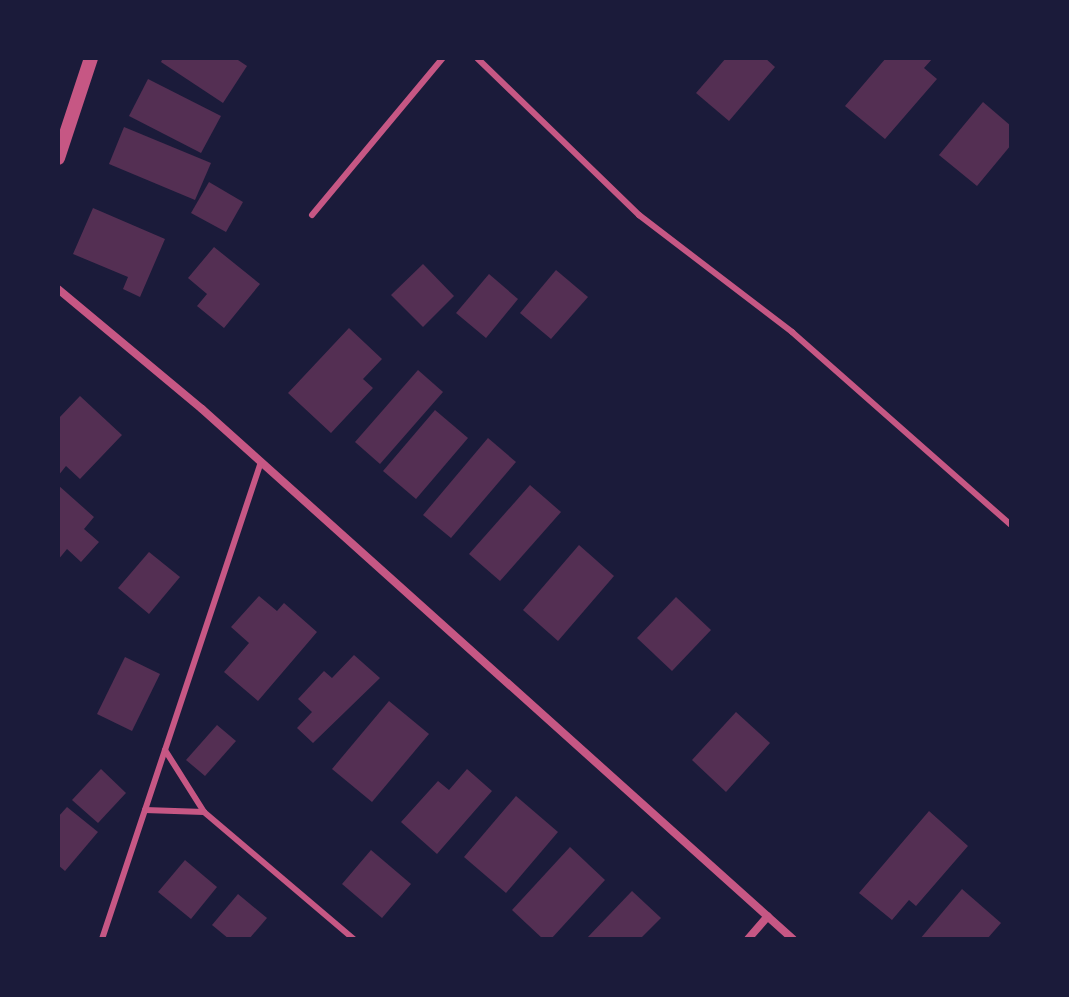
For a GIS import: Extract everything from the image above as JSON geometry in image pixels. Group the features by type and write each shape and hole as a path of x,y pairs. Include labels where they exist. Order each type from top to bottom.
{"street":[{"path":"58,158 91,58"},
{"path":"58,289 261,462 793,939"},
{"path":"748,939 768,916"}],"lane":[{"path":"312,215 443,58"},
{"path":"477,58 639,215 792,332 1011,525"},
{"path":"102,939 261,462"},
{"path":"165,750 204,812 354,939"},
{"path":"145,810 204,812"}],"building":[{"path":"163,58 235,58 247,66 223,103 161,62"},
{"path":"726,58 765,58 775,67 729,121 696,93"},
{"path":"886,58 933,58 924,68 937,79 885,139 845,106"},
{"path":"148,79 221,116 201,153 129,116"},
{"path":"983,102 1011,126 1011,145 977,186 939,155"},
{"path":"124,127 211,163 195,200 109,164"},
{"path":"209,182 243,202 226,232 191,213"},
{"path":"93,208 165,239 140,297 123,289 128,277 73,254"},
{"path":"214,247 260,284 224,328 197,306 207,294 188,278"},
{"path":"423,264 454,296 423,327 391,295"},
{"path":"556,270 588,297 551,339 520,313"},
{"path":"489,274 518,299 486,338 456,313"},
{"path":"349,328 382,359 363,379 373,388 331,433 288,393"},
{"path":"418,370 443,392 380,464 355,442"},
{"path":"80,396 122,435 80,479 66,466 58,476 58,419"},
{"path":"435,410 468,438 416,499 383,471"},
{"path":"488,438 516,462 451,538 423,515"},
{"path":"58,485 94,517 84,529 99,542 81,562 67,549 58,560"},
{"path":"530,485 561,512 500,581 469,554"},
{"path":"579,545 614,576 558,641 523,610"},
{"path":"149,552 180,577 149,614 118,588"},
{"path":"259,596 277,611 284,603 317,632 258,701 224,672 249,643 231,627"},
{"path":"676,597 711,630 672,671 637,638"},
{"path":"354,655 380,678 313,743 297,728 312,712 298,699 324,671 332,678"},
{"path":"125,657 160,674 132,731 97,714"},
{"path":"389,701 429,734 372,802 332,769"},
{"path":"736,712 770,743 726,792 692,760"},
{"path":"217,725 236,741 205,776 186,760"},
{"path":"101,769 126,793 98,823 72,800"},
{"path":"467,769 492,791 437,854 401,822 438,781 449,790"},
{"path":"516,796 558,832 506,893 464,857"},
{"path":"67,807 98,832 65,871 58,865 58,817"},
{"path":"929,811 968,846 916,906 909,900 892,920 859,893"},
{"path":"570,847 605,880 551,939 543,939 512,910"},
{"path":"371,850 411,884 382,918 342,884"},
{"path":"185,860 217,887 191,919 158,892"},
{"path":"962,889 1001,923 987,939 920,939"},
{"path":"632,891 661,918 640,939 586,939"},
{"path":"238,894 267,918 249,939 229,939 212,925"}]}
